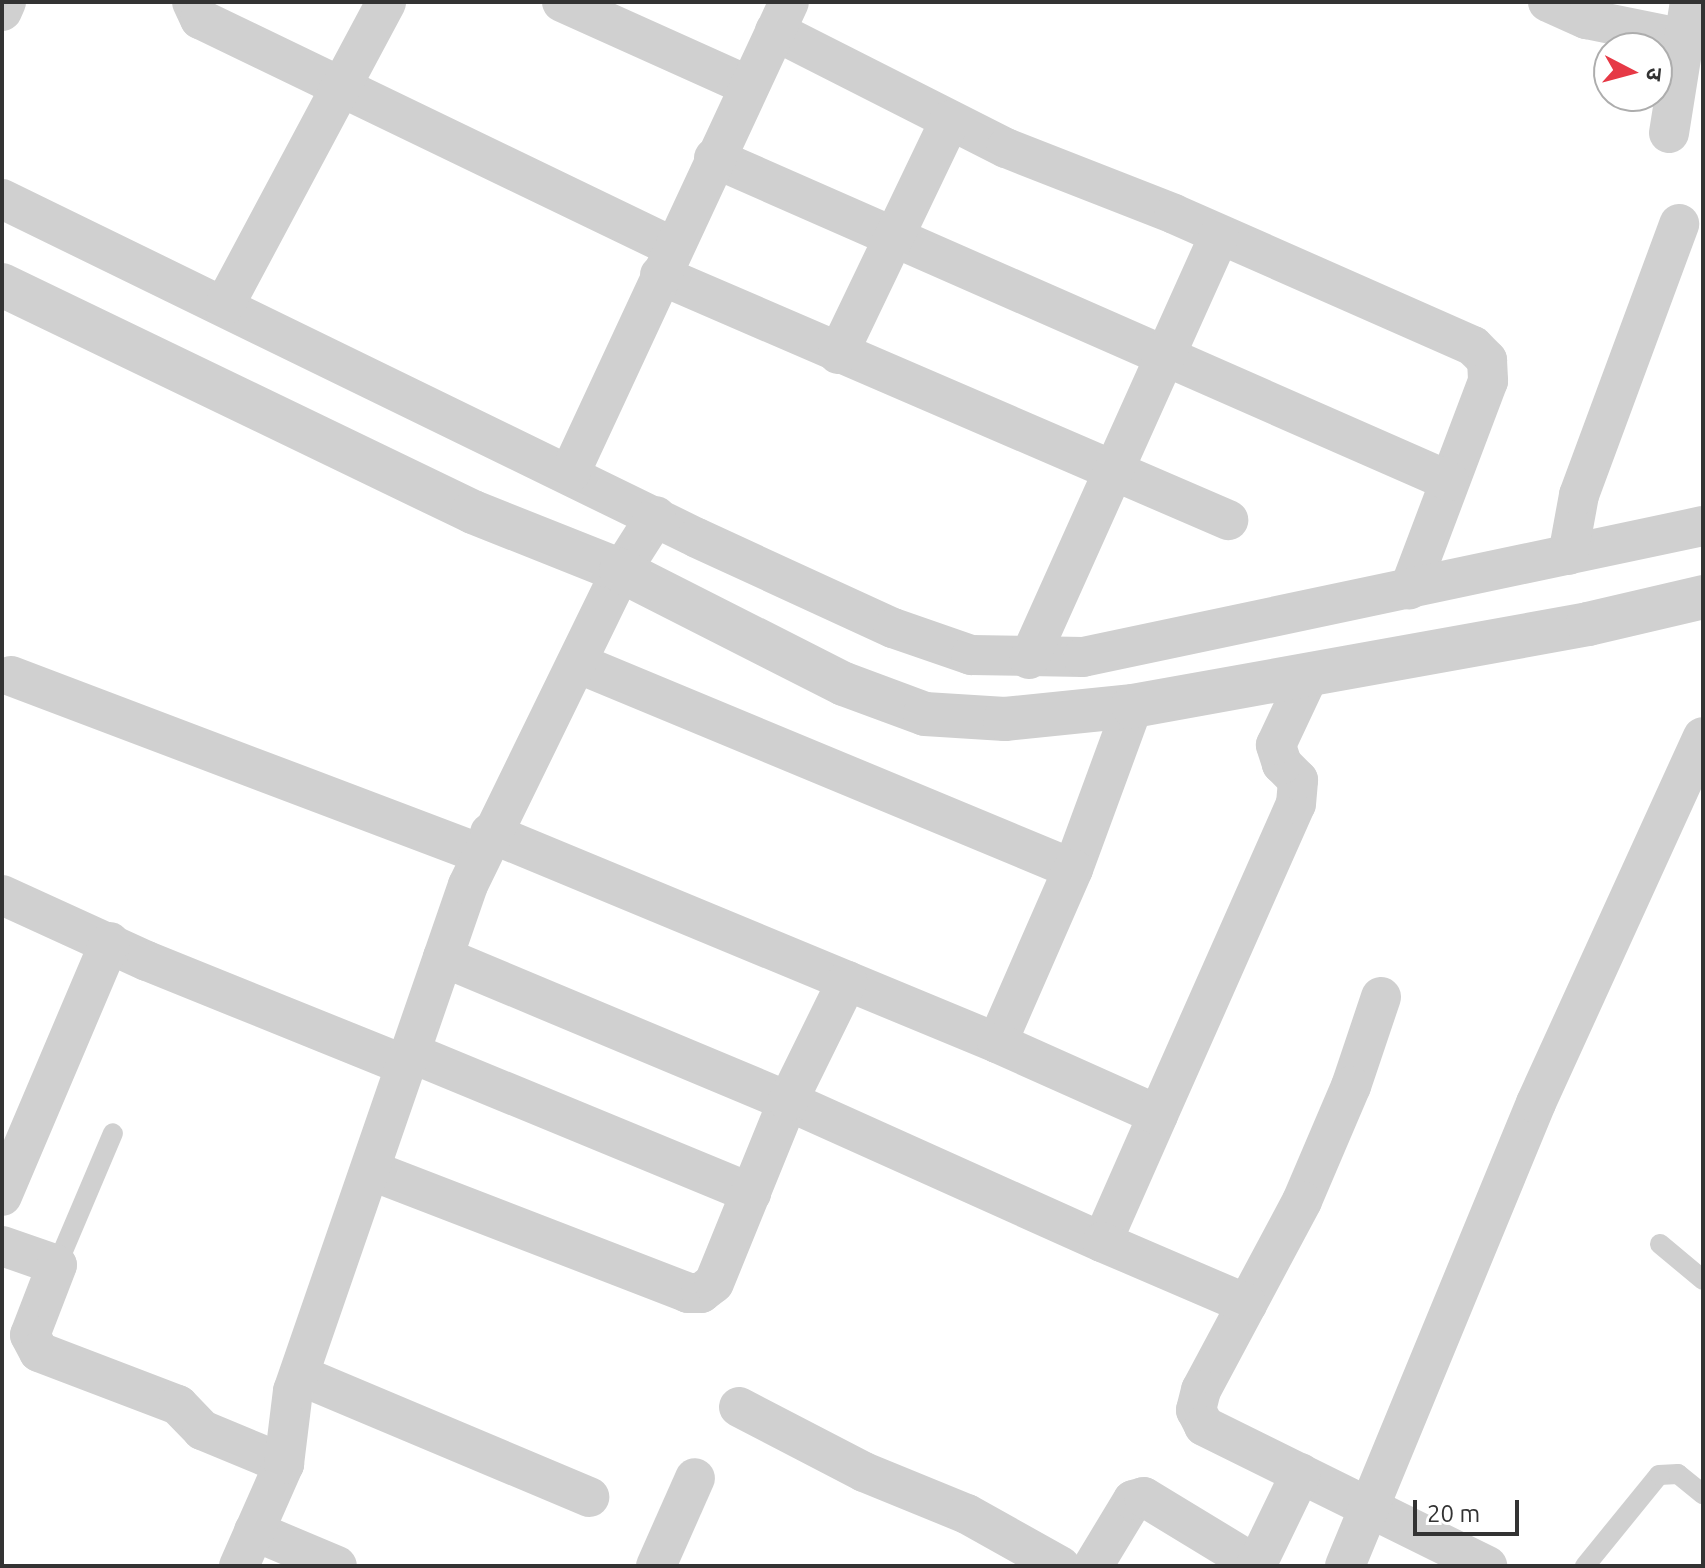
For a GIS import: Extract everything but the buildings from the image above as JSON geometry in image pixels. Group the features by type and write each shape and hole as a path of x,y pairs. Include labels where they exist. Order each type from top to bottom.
{"street":[{"path":"2,11 6,2"},
{"path":"192,2 190,9 200,19 342,87 838,354 1228,520"},
{"path":"224,306 386,2"},
{"path":"562,2 747,85"},
{"path":"1548,2 1586,19 1687,20 1669,133"},
{"path":"570,473 747,85 782,16 950,120 1473,346 1487,360 1488,381 1409,590"},
{"path":"838,354 892,234 950,120"},
{"path":"714,158 1449,481"},
{"path":"2,199 570,473 640,542 787,658 925,714 1005,719 1133,706 1588,624 1703,597"},
{"path":"1568,555 1579,495 1679,224"},
{"path":"1029,659 1117,472 1219,236"},
{"path":"2,285 473,512 640,542 971,655 1029,659 1083,657 1703,526"},
{"path":"337,1566 246,1548 284,1464 299,1375 443,957 486,844 640,542"},
{"path":"577,663 1073,869"},
{"path":"1102,1242 1296,804 1298,780 1282,764 1276,745 1309,675"},
{"path":"11,676 486,844 847,981 997,1043 1158,1115"},
{"path":"997,1043 1073,869 1133,706"},
{"path":"1345,1566 1536,1103 1703,737"},
{"path":"2,895 110,942 751,1193"},
{"path":"2,1196 110,942"},
{"path":"443,957 788,1101 1247,1304"},
{"path":"370,1170 688,1293 701,1293 714,1283 788,1101 847,981"},
{"path":"1381,997 1317,1166 1201,1390 1196,1410 1204,1426 1487,1566"},
{"path":"2,1246 57,1265 30,1335 31,1346 178,1405 202,1430 284,1464"},
{"path":"299,1375 589,1497"},
{"path":"739,1407 864,1472 967,1514 1060,1566"},
{"path":"1093,1566 1133,1500 1144,1497 1256,1566 1301,1473"},
{"path":"669,1562 695,1478"}],"lane":[{"path":"57,1265 113,1133"},
{"path":"1660,1244 1703,1280"},
{"path":"1585,1566 1659,1475 1678,1474 1703,1494"}]}
